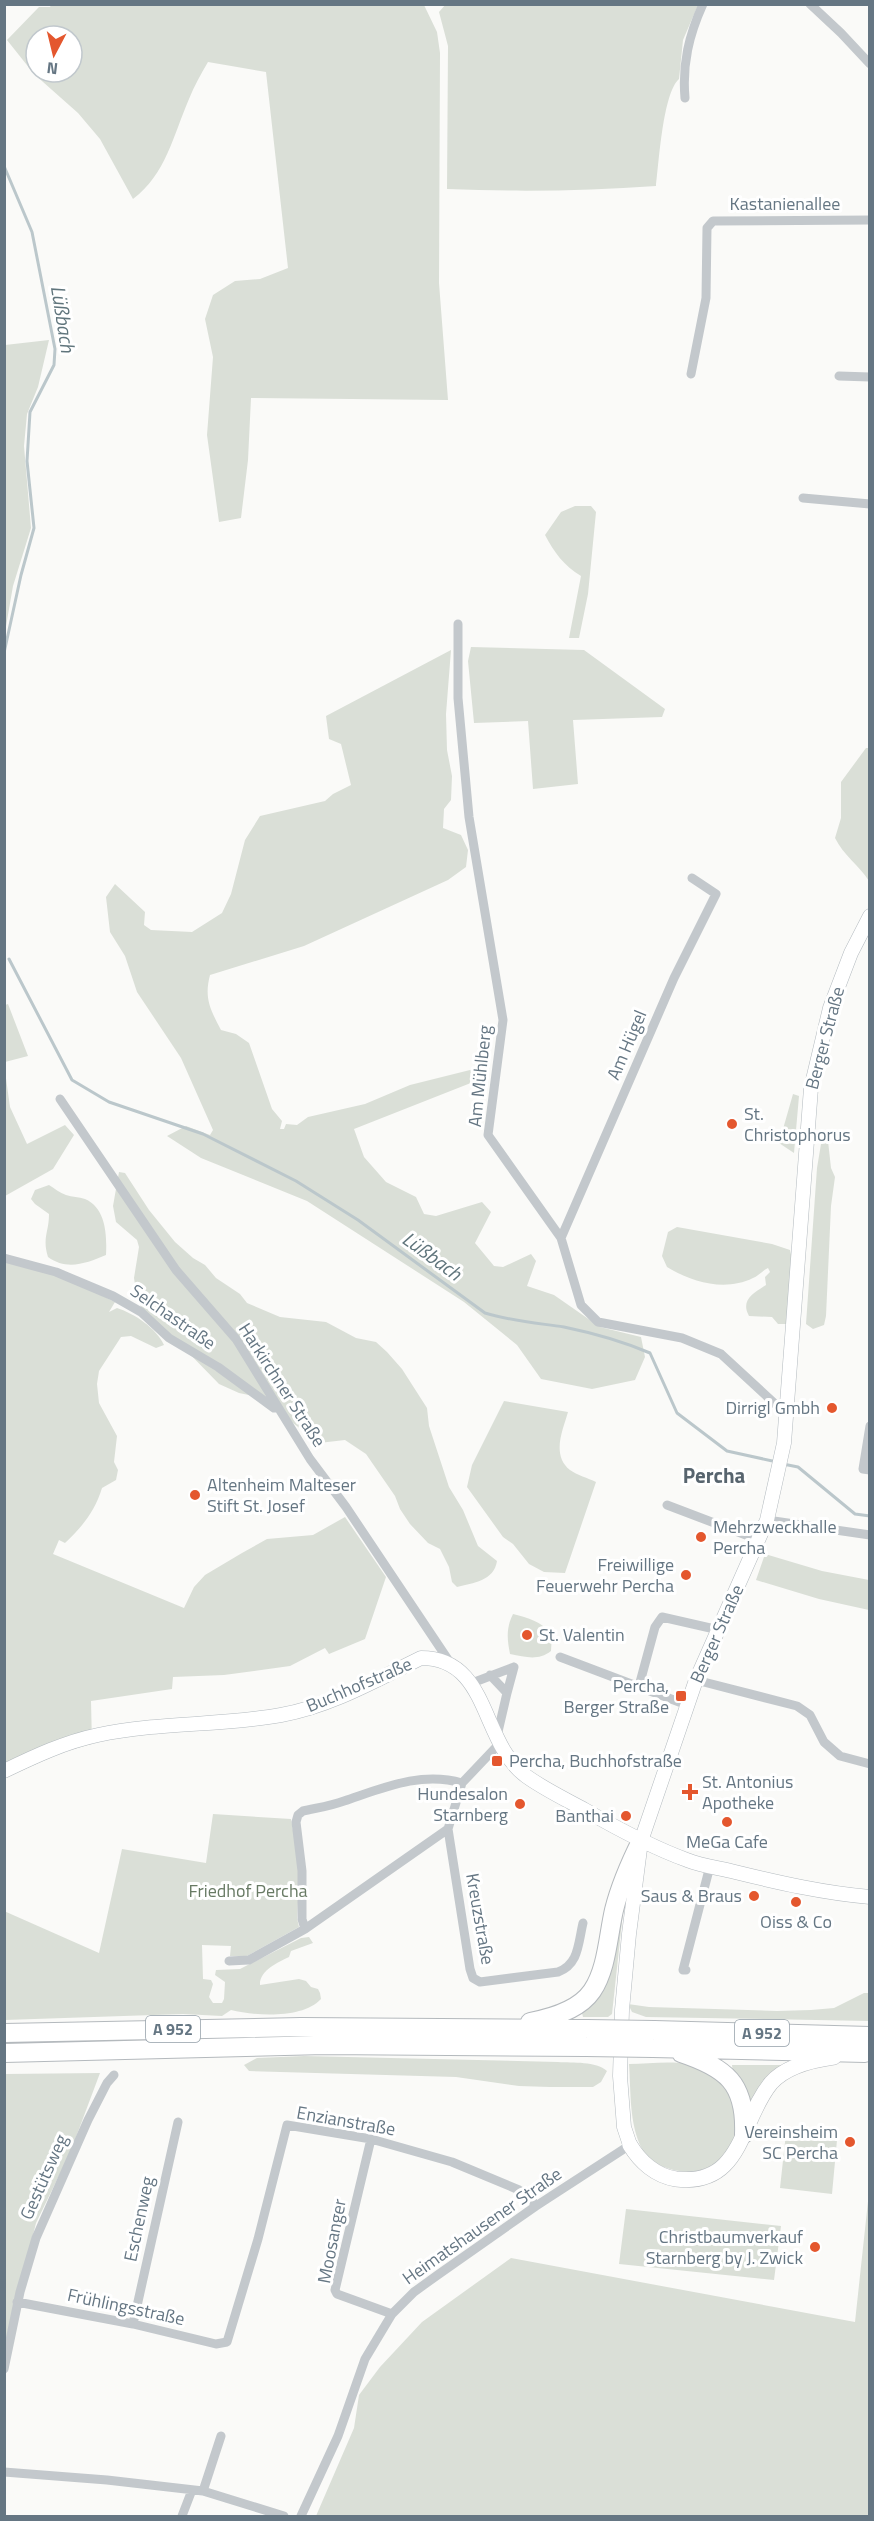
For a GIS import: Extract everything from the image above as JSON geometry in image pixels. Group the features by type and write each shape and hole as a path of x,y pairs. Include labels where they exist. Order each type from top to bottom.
{"highway":[{"path":"481,2028 545,2019 580,2002 592,1991 620,1892 641,1841"},
{"name":"A 952","path":"4,2033 301,2027 481,2028 657,2042 868,2048"},
{"name":"A 952","path":"4,2053 586,2038"},
{"path":"657,2042 702,2061 728,2076 741,2097 745,2121 744,2134"}],"main road":[{"name":"Berger Straße","path":"630,2145 624,2127 620,2076 622,2010 641,1841 696,1680 767,1520 781,1467 811,1088 830,1008 851,953 870,916"},
{"name":"Buchhofstraße","path":"4,1771 35,1756 98,1735 236,1722 283,1715 319,1705 421,1658 436,1658 451,1664"},
{"path":"451,1664 472,1683 506,1756 525,1775 641,1841 688,1861 781,1884 870,1897"},
{"path":"630,2145 640,2160 660,2174 686,2180 700,2178 718,2171 729,2163 772,2082 785,2072 811,2062 868,2048"}],"street":[{"path":"685,98 683,73 687,51 692,30 703,4"},
{"path":"810,4 870,64"},
{"name":"Kastanienallee","path":"691,374 706,298 707,228 712,221 870,220"},
{"path":"838,376 870,377"},
{"path":"803,498 870,504"},
{"name":"Am Mühlberg","path":"458,624 458,698 469,817 502,1020 488,1135 561,1238 581,1305 598,1322 681,1338 720,1354 786,1414"},
{"name":"Am Hügel","path":"561,1238 674,978 716,894 692,878"},
{"name":"Harkirchner Straße","path":"60,1099 176,1270 236,1340 279,1411 451,1664"},
{"name":"Selchastraße","path":"4,1258 56,1272 113,1296 141,1312 169,1338 218,1367 279,1411"},
{"path":"870,1426 863,1469 870,1470"},
{"path":"667,1505 759,1540"},
{"path":"767,1520 870,1535"},
{"path":"639,1686 655,1627 662,1617 719,1630"},
{"path":"560,1657 687,1705"},
{"path":"472,1683 514,1667 498,1741"},
{"path":"490,1675 507,1693"},
{"path":"696,1680 797,1706 810,1715 824,1742 840,1756 870,1764"},
{"name":"Kreuzstraße","path":"498,1741 462,1782 448,1829 473,1978 480,1982 567,1969 574,1961 583,1923"},
{"path":"305,1929 302,1919 302,1871 296,1822 298,1815 303,1811 342,1802 377,1789 424,1778 444,1778 462,1782"},
{"path":"229,1961 249,1960 305,1929 448,1829"},
{"path":"686,1970 683,1970 710,1866"},
{"name":"Gestütsweg","path":"4,2369 17,2302 36,2238 88,2120 106,2083 114,2075"},
{"name":"Eschenweg","path":"133,2324 178,2122"},
{"name":"Enzianstraße","path":"227,2342 258,2239 287,2125 371,2139 462,2166 519,2190 529,2196 536,2206"},
{"name":"Moosanger","path":"371,2139 335,2290 337,2294 392,2314"},
{"name":"Heimatshausener Straße","path":"301,2517 339,2436 365,2359 392,2314 414,2292 536,2206 630,2145"},
{"name":"Frühlingsstraße","path":"17,2302 133,2324 216,2344 227,2342"},
{"path":"203,2491 221,2436"},
{"path":"4,2472 107,2480 203,2491 284,2517"},
{"path":"182,2517 192,2490"}],"green space":[{"path":"446,4 698,5 683,40 679,79 669,98 665,113 656,186 552,190 447,189 448,46 439,12"},
{"path":"51,5 424,5 437,32 440,53 439,283 448,400 251,398 248,460 241,518 219,522 207,435 213,357 205,319 213,295 235,281 260,279 288,268 266,72 208,62 193,89 161,166 144,189 133,199 100,139 78,113 45,84 84,84 84,24 24,24 24,61 7,40 39,7 50,7"},
{"path":"49,340 38,387 27,414 24,446 31,528 13,586 5,632 5,345"},
{"path":"575,506 591,506 596,512 588,594 579,638 569,638 581,576 560,558 545,535 561,512"},
{"path":"471,647 584,650 665,709 662,717 573,720 578,784 533,789 528,721 474,723 468,661"},
{"path":"451,650 446,714 447,750 452,776 451,800 444,809 443,828 461,835 468,850 466,867 448,880 304,946 210,975 209,1003 221,1030 236,1034 249,1043 272,1109 282,1121 280,1129 284,1129 286,1124 297,1125 308,1117 365,1104 410,1085 474,1069 483,1070 486,1077 354,1129 364,1157 386,1182 416,1197 424,1214 436,1216 482,1202 491,1212 475,1243 494,1266 503,1267 531,1254 536,1261 527,1286 554,1295 600,1327 641,1337 645,1357 635,1380 592,1389 541,1379 517,1345 464,1302 307,1201 201,1158 167,1136 186,1126 210,1135 213,1130 181,1058 137,992 125,956 110,932 106,897 115,884 145,912 144,925 151,930 192,932 222,913 231,894 245,840 260,816 325,801 351,785 341,744 329,739 326,716"},
{"path":"866,748 870,748 869,881 835,838 841,818 841,782"},
{"path":"8,1004 28,1056 5,1062 5,1005"},
{"path":"4,1064 10,1107 27,1144 65,1125 74,1135 53,1169 5,1196"},
{"path":"793,1094 799,1096 794,1153 779,1143"},
{"path":"823,1132 827,1132 831,1168 835,1177 831,1206 826,1316 824,1325 813,1329 806,1324 817,1168"},
{"path":"119,1172 125,1173 149,1210 175,1242 205,1265 216,1278 240,1294 247,1303 280,1317 326,1322 356,1338 376,1342 387,1352 402,1369 427,1408 429,1426 449,1487 463,1510 478,1546 497,1561 492,1573 482,1580 457,1587 452,1582 449,1567 440,1549 428,1543 410,1524 395,1496 366,1454 345,1440 319,1443 259,1397 239,1393 219,1384 181,1345 144,1314 137,1298 134,1278 139,1247 137,1240 116,1222 113,1206"},
{"path":"49,1185 66,1195 85,1199 97,1209 104,1223 106,1255 84,1263 70,1265 48,1257 46,1240 49,1214 31,1199 35,1190"},
{"path":"677,1227 772,1244 790,1250 792,1259 787,1324 778,1324 772,1317 749,1316 747,1301 766,1285 765,1277 770,1272 768,1268 742,1282 720,1285 697,1281 667,1267 662,1256 668,1232"},
{"path":"5,1262 56,1272 115,1302 109,1312 117,1308 138,1318 156,1333 164,1345 156,1348 131,1336 121,1337 99,1371 97,1384 99,1403 117,1436 114,1462 118,1470 116,1480 102,1488 88,1518 65,1543 59,1540 53,1554 184,1608 194,1587 205,1575 242,1553 267,1539 313,1535 345,1517 386,1577 365,1639 329,1654 325,1648 290,1666 224,1675 173,1677 172,1689 91,1701 92,1744 63,1752 5,1778"},
{"path":"504,1401 568,1412 561,1434 561,1457 570,1470 596,1482 565,1573 544,1572 529,1564 513,1544 503,1537 467,1487 472,1465"},
{"path":"765,1554 822,1571 869,1580 869,1610 819,1599 756,1580"},
{"path":"513,1614 534,1621 548,1630 552,1634 551,1651 537,1657 510,1654 508,1634"},
{"name":"Friedhof Percha","path":"213,1814 291,1819 300,1871 297,1918 299,1927 247,1956 230,1956 231,1946 202,1945 203,1979 211,1980 213,1984 209,1997 213,2003 222,2003 224,1999 225,1982 215,1975 216,1970 240,1969 301,1938 309,1937 313,1943 291,1951 289,1957 266,1971 260,1985 299,1979 318,1989 321,1999 303,2010 278,2014 253,2014 231,2010 222,2016 183,2014 5,2020 4,1911 99,1953 122,1849 206,1863"},
{"path":"624,1903 612,2014 608,2017 583,2017 582,2013 593,2001"},
{"path":"864,1993 869,1993 869,2021 646,2017 632,2012 628,2004 649,2007 811,2010 834,2008"},
{"path":"304,2056 577,2063 591,2064 607,2071 601,2082 593,2087 550,2087 519,2086 456,2077 249,2071 244,2065 257,2058"},
{"path":"629,2064 694,2065 723,2081 734,2098 738,2118 735,2137 725,2154 710,2166 691,2172 663,2167 650,2159 642,2149 635,2129 631,2108"},
{"path":"732,2065 786,2065 748,2115"},
{"path":"100,2073 70,2153 36,2223 5,2348 5,2074"},
{"path":"786,2133 837,2140 832,2194 780,2188"},
{"path":"869,2192 869,2516 316,2516 354,2428 359,2395 380,2367 422,2322 511,2258 855,2322"},
{"path":"626,2209 781,2226 774,2280 619,2264"}],"waterway":[{"name":"Lüßbach","path":"4,166 32,232 55,349 54,365 30,412 27,461 34,528 4,653"},
{"name":"Lüßbach","path":"9,959 72,1080 109,1102 203,1134 296,1181 358,1220 485,1313 586,1332 650,1353 677,1413 727,1451 777,1462"},
{"name":"Lüßbach","path":"783,1464 798,1467 855,1514 870,1516"}],"place":[{"name":"St. Christophorus","path":"732,1124"},
{"name":"Dirrigl Gmbh","path":"832,1408"},
{"name":"Altenheim Malteser Stift St. Josef","path":"195,1495"},
{"name":"Mehrzweckhalle Percha","path":"701,1537"},
{"name":"Freiwillige Feuerwehr Percha","path":"686,1575"},
{"name":"St. Valentin","path":"527,1635"},
{"name":"Percha, Berger Straße","path":"681,1696"},
{"name":"Percha, Buchhofstraße","path":"497,1761"},
{"name":"St. Antonius Apotheke","path":"690,1792"},
{"name":"Hundesalon Starnberg","path":"520,1804"},
{"name":"Banthai","path":"626,1816"},
{"name":"MeGa Cafe","path":"727,1822"},
{"name":"Saus & Braus","path":"754,1896"},
{"name":"Oiss & Co","path":"796,1902"},
{"name":"Vereinsheim SC Percha","path":"850,2142"},
{"name":"Christbaumverkauf Starnberg by J. Zwick","path":"815,2247"}],"district":[{"name":"Percha","path":"714,1476"}]}
